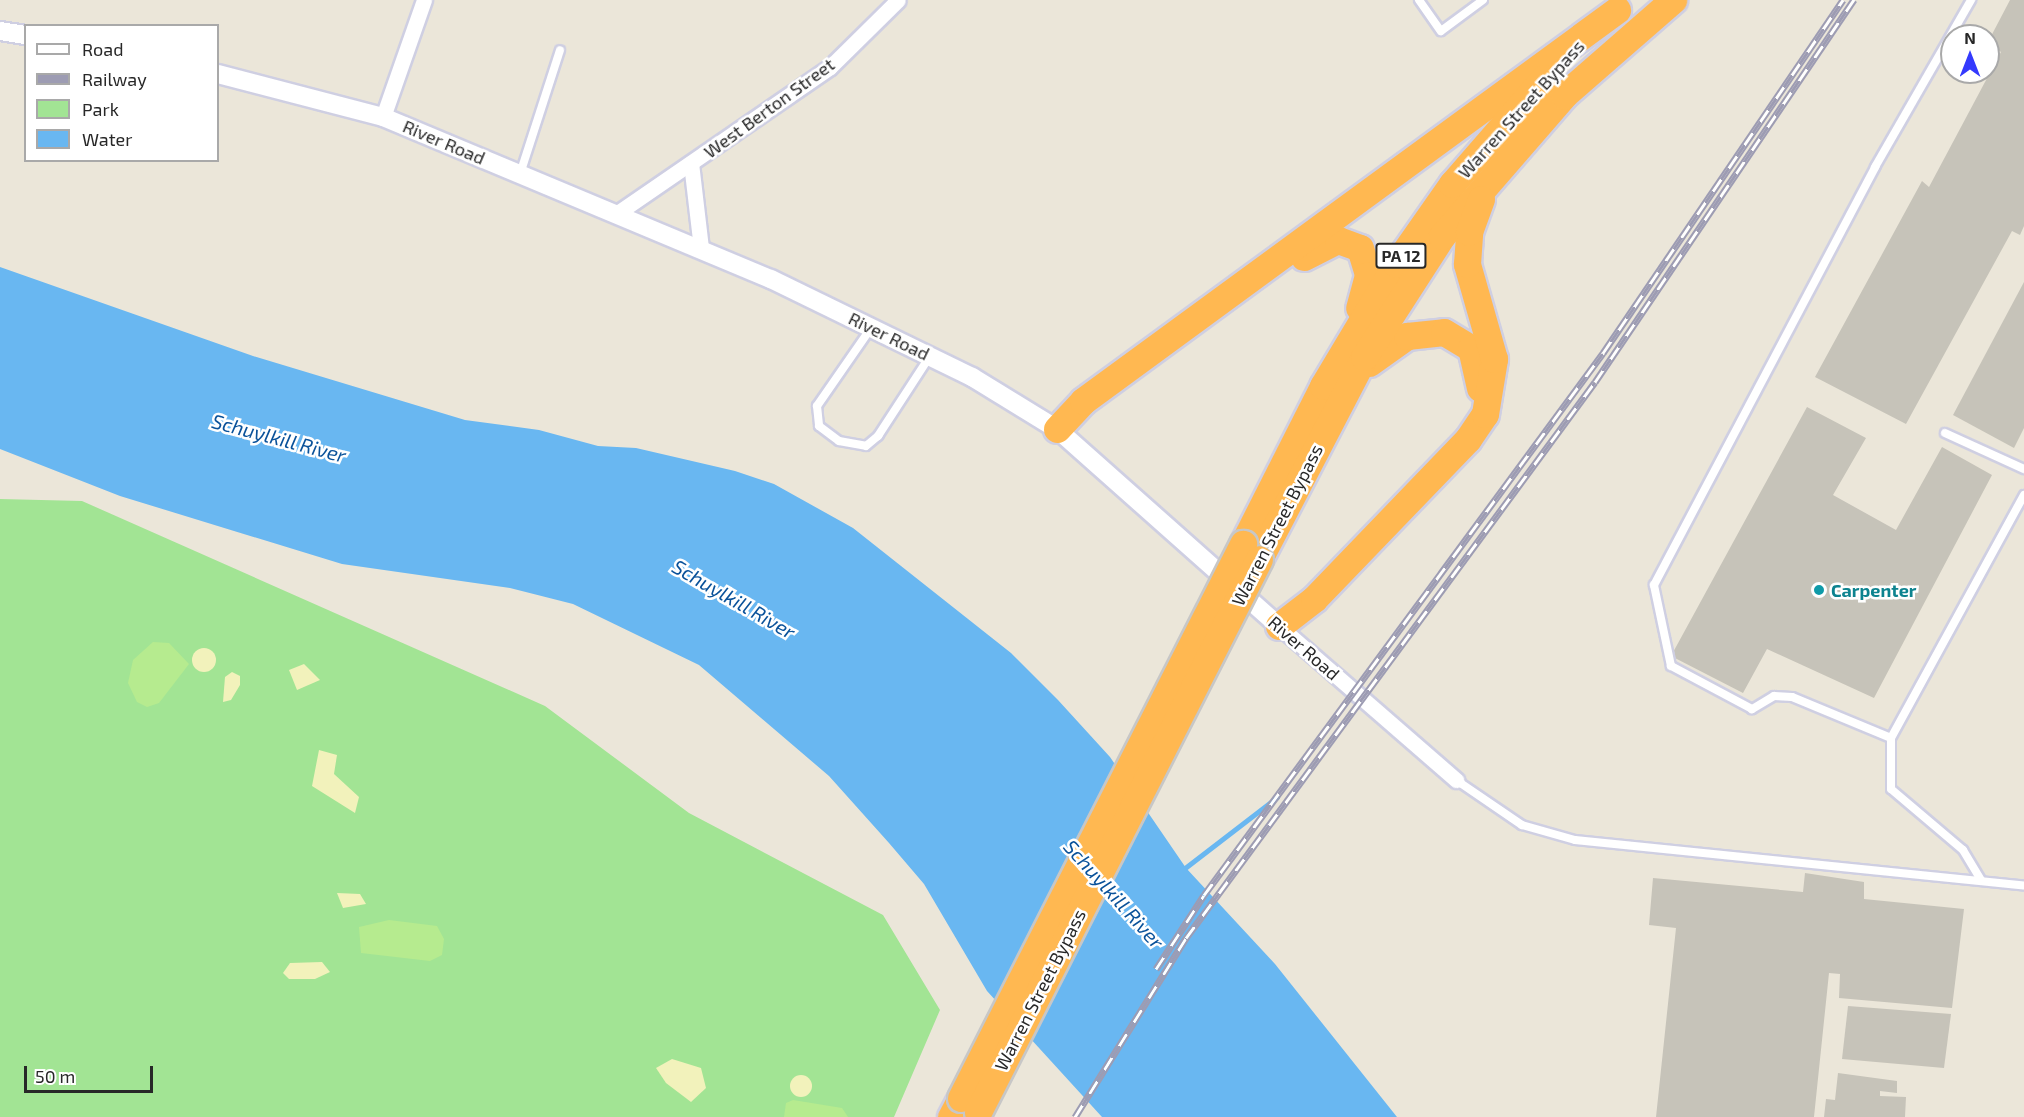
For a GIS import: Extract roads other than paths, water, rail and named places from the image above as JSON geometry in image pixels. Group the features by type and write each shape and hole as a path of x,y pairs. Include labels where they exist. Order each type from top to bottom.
{"highway":[{"name":"Warren Street Bypass","path":"1251,552 1414,275 1503,162 1564,95 1673,0"},
{"name":"Warren Street Bypass","path":"966,1111 1251,552 1346,346 1452,184 1545,77 1623,5"},
{"path":"1057,429 1083,401 1623,5"},
{"path":"1279,626 1322,590 1468,440 1485,414 1494,359 1469,280 1466,249 1478,205 1503,162"},
{"path":"1057,429 1092,413 1316,249 1338,240 1360,248 1368,265 1346,346"},
{"path":"1279,626 1305,590 1466,419 1478,395 1479,368 1471,348 1455,336 1419,332 1382,350 1343,396"}],"street":[{"path":"383,117 424,0"},
{"name":"West Berton Street","path":"619,212 830,68 898,0"},
{"path":"0,31 24,35"},
{"name":"River Road","path":"219,74 383,117 619,212 930,356 1057,429 1456,780"},
{"name":"West Berton Street","path":"691,163 701,248"}],"lane":[{"path":"1419,0 1441,31 1483,0"},
{"path":"1891,738 1792,697 1774,696 1752,709 1671,666 1654,585 1875,167 1971,0"},
{"path":"520,174 560,50"},
{"path":"871,327 817,406 819,426 839,441 866,446 878,436 930,356"},
{"path":"1945,433 2024,469"},
{"path":"1981,880 1963,849 1891,789 1891,738 2024,495"},
{"path":"1456,780 1522,825 1575,840 2024,886"}],"water":[{"name":"Schuylkill River","path":"0,267 253,356 465,420 539,430 598,446 636,448 735,471 774,484 853,528 1011,653 1058,700 1110,757 1186,868 1275,964 1397,1117 1102,1117 987,991 924,884 889,843 829,776 699,665 573,604 510,588 342,564 120,496 0,449"}],"waterway":[{"path":"1181,871 1277,797"}],"railway":[{"path":"1156,969 1204,895 1603,353 1843,0"},
{"path":"1075,1117 1186,938 1595,382 1854,0"}],"place":[{"name":"Carpenter","path":"1819,590"}]}
